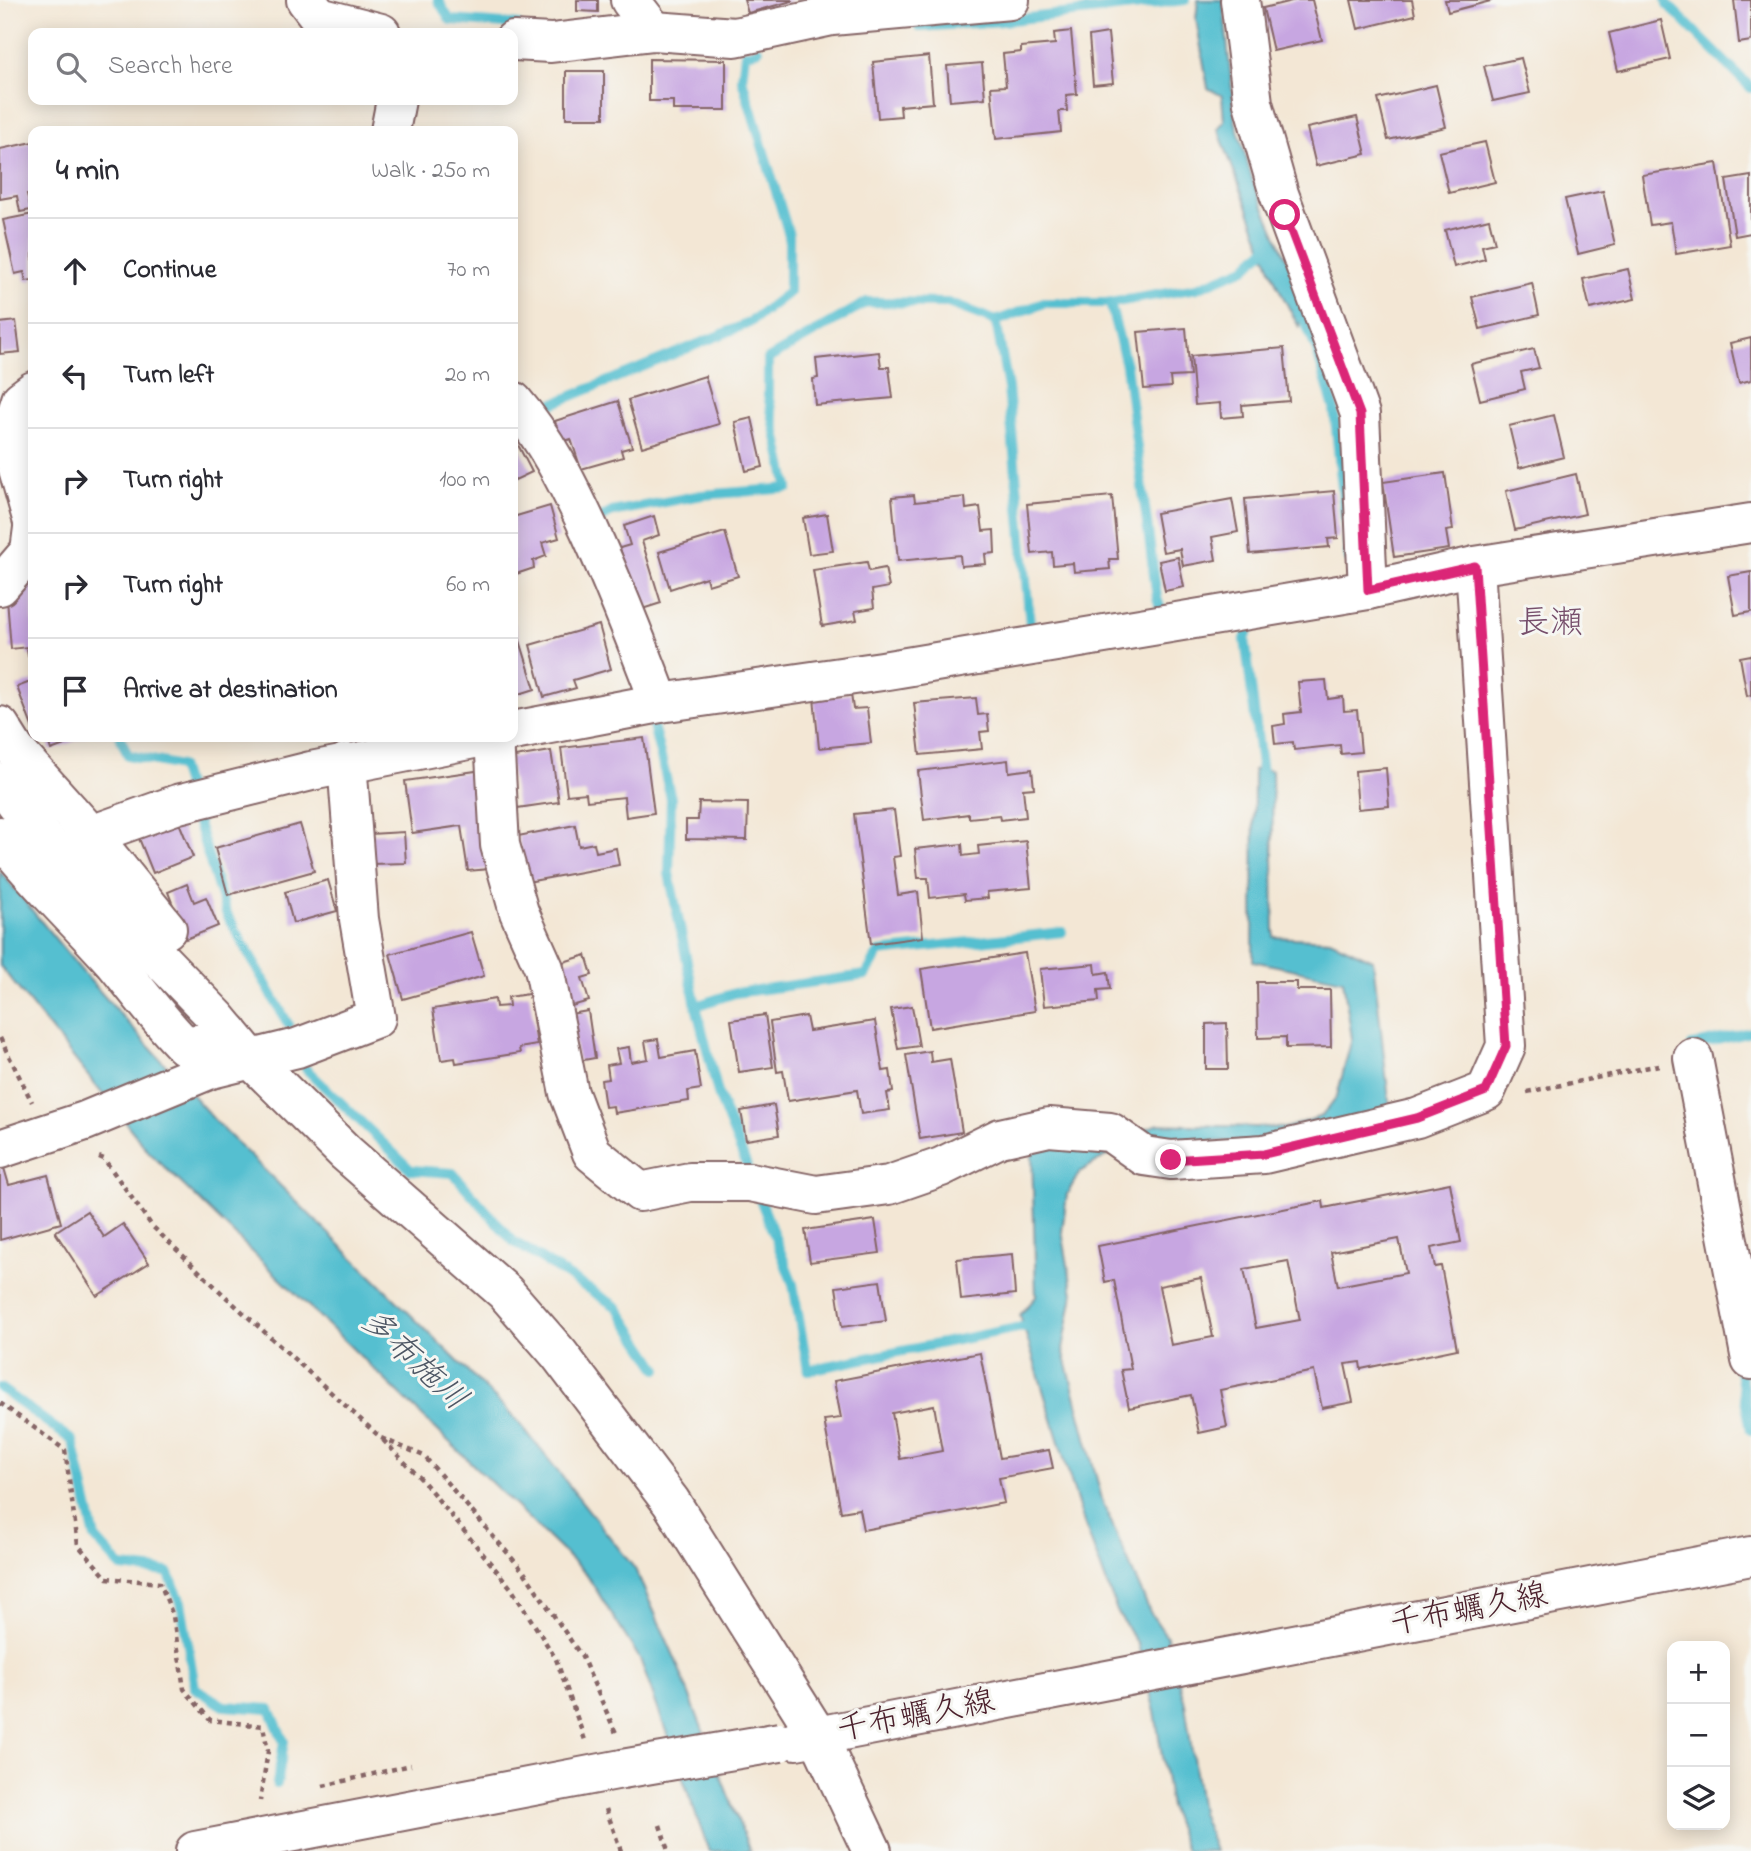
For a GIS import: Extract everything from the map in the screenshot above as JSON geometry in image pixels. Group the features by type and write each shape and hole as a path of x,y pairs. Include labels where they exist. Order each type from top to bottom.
{"street":[{"path":"306,0 319,18 360,28"},
{"path":"630,0 653,32"},
{"path":"518,41 551,43 653,32 735,37 832,16 1010,0"},
{"path":"1240,0 1253,103 1275,181 1285,215 1360,414 1355,592"},
{"path":"391,126 395,105"},
{"path":"28,395 21,400 9,438 28,517"},
{"path":"524,415 567,481 612,579 648,705"},
{"path":"518,730 648,705 882,671 1355,592 1475,566 1751,523"},
{"path":"0,586 28,540"},
{"path":"494,742 500,845 519,912 544,968 569,1093 592,1153 640,1192 690,1182 750,1184 816,1195 889,1185 941,1167 1000,1138 1049,1127 1110,1132 1144,1156 1171,1160 1264,1154 1417,1118 1486,1091 1506,1046 1475,566"},
{"path":"0,726 15,750 91,835 167,929 144,943"},
{"path":"91,835 190,801 347,762 457,742"},
{"path":"0,836 184,1045 211,1043 297,1048 376,1018 359,919 347,762"},
{"path":"0,782 44,839 241,1046 346,1153 505,1292 559,1354 671,1502 818,1736 872,1851"},
{"path":"0,1149 85,1121 211,1069 241,1046"},
{"path":"1680,1061 1751,1360"},
{"name":"千布蠣久線","path":"195,1851 611,1759 818,1736 1751,1556"}],"path":[{"path":"0,1038 47,1134 104,1158 152,1226 381,1438 422,1480 512,1588 556,1659 588,1750 611,1759"},
{"path":"1490,1082 1518,1094 1680,1061"},
{"path":"0,1403 65,1450 78,1545 107,1578 160,1583 173,1616 184,1689 210,1720 262,1726 268,1751 260,1800 240,1842"},
{"path":"381,1438 424,1456 524,1572 582,1657 611,1759 621,1851"},
{"path":"310,1788 411,1765"},
{"path":"260,1800 273,1797"},
{"path":"660,1825 668,1851"}],"water":[{"path":"1198,0 1223,0 1235,120 1253,182 1304,299 1299,327 1277,285 1218,129 1224,121 1222,96 1208,88 1196,19"},
{"path":"1254,770 1272,771 1274,937 1330,940 1373,960 1391,1118 1285,1143 1159,1140 1111,1153 1080,1172 1067,1194 1062,1231 1073,1294 1063,1349 1103,1503 1150,1612 1167,1637 1185,1704 1201,1812 1215,1851 1186,1851 1170,1807 1155,1712 1138,1645 1117,1611 1082,1517 1020,1315 1036,1297 1032,1152 1077,1142 1092,1147 1159,1124 1285,1128 1322,1116 1337,1096 1352,1038 1343,980 1253,961"},
{"name":"多布施川","path":"0,871 80,969 217,1123 518,1421 635,1569 674,1656 750,1851 709,1851 640,1659 586,1574 149,1152 0,966"}],"building":[{"path":"577,0 598,0 598,12 577,11"},
{"path":"744,0 792,0 792,1 748,13"},
{"path":"1296,0 1312,0 1322,40 1273,51 1263,8"},
{"path":"1351,0 1412,0 1415,15 1358,29"},
{"path":"1445,0 1491,0 1491,1 1448,12"},
{"path":"1734,0 1751,0 1751,41 1739,43"},
{"path":"1661,20 1670,59 1618,71 1609,33"},
{"path":"1071,31 1077,94 1066,95 1067,111 1059,111 1061,132 996,139 991,87 1006,86 1003,54 1021,52 1021,47 1055,44 1054,33"},
{"path":"1108,33 1113,83 1093,85 1089,36"},
{"path":"929,56 933,103 900,106 901,116 878,118 873,62"},
{"path":"1521,58 1530,93 1493,101 1484,66"},
{"path":"649,59 726,60 726,110 673,110 673,101 649,101"},
{"path":"982,63 985,98 950,101 947,66"},
{"path":"566,71 604,71 604,118 566,118"},
{"path":"1436,85 1446,127 1388,140 1378,99"},
{"path":"1357,117 1366,154 1316,166 1307,128"},
{"path":"1485,142 1495,182 1449,193 1439,152"},
{"path":"28,143 28,211 20,212 17,196 0,199 0,149"},
{"path":"1717,163 1730,245 1676,254 1671,222 1650,225 1642,175"},
{"path":"1751,176 1751,233 1735,236 1726,180"},
{"path":"1603,191 1615,245 1578,254 1565,199"},
{"path":"28,215 28,281 24,272 15,274 3,220"},
{"path":"1489,219 1495,243 1482,246 1485,259 1454,267 1445,230"},
{"path":"1628,269 1635,299 1590,309 1583,279"},
{"path":"1532,283 1539,315 1480,329 1472,297"},
{"path":"16,321 20,352 0,354 0,323"},
{"path":"1186,328 1190,376 1170,377 1171,387 1144,389 1138,332"},
{"path":"1751,338 1751,380 1739,383 1730,343"},
{"path":"1284,348 1289,401 1242,405 1243,416 1221,418 1220,403 1195,405 1191,356"},
{"path":"1534,349 1539,368 1521,372 1525,389 1480,400 1471,364"},
{"path":"879,352 881,367 889,367 893,398 815,405 813,379 818,378 816,359"},
{"path":"705,376 719,424 642,447 628,400"},
{"path":"618,401 632,447 621,450 623,457 581,469 571,439 561,442 555,421"},
{"path":"1554,415 1564,457 1519,468 1509,426"},
{"path":"752,418 763,467 746,471 735,422"},
{"path":"518,445 532,472 518,479"},
{"path":"1445,473 1453,530 1446,531 1449,549 1394,557 1383,482"},
{"path":"1576,474 1585,514 1515,530 1506,491"},
{"path":"1334,491 1338,538 1328,539 1329,547 1250,554 1245,499"},
{"path":"914,495 915,502 965,497 966,509 980,507 983,531 994,530 995,553 985,554 986,564 961,566 960,555 898,561 892,497"},
{"path":"1112,496 1118,559 1109,559 1110,569 1074,572 1073,563 1053,565 1052,552 1032,554 1027,504"},
{"path":"1232,499 1238,532 1212,537 1216,560 1183,566 1180,549 1163,552 1156,513"},
{"path":"550,506 559,538 542,543 546,556 533,561 534,568 518,573 518,516"},
{"path":"827,514 833,551 809,554 803,518"},
{"path":"654,516 659,535 642,541 661,603 639,610 620,548 630,545 624,526"},
{"path":"725,532 738,576 708,585 706,577 670,589 659,552"},
{"path":"1178,557 1184,587 1165,591 1159,561"},
{"path":"867,562 869,571 885,568 889,587 872,590 874,608 855,611 857,620 822,626 813,570"},
{"path":"1751,572 1751,612 1735,615 1728,576"},
{"path":"28,580 28,656 27,647 11,649 7,599 15,598 13,582"},
{"path":"599,625 611,669 573,680 576,688 544,697 530,645"},
{"path":"518,634 535,689 518,694"},
{"path":"1751,655 1751,695 1747,696 1740,657"},
{"path":"1326,680 1328,699 1343,697 1344,711 1357,710 1361,752 1341,754 1340,745 1294,750 1293,742 1275,744 1273,726 1285,724 1284,714 1301,712 1298,682"},
{"path":"28,683 28,716 17,687"},
{"path":"851,694 853,709 867,708 871,743 819,748 814,698"},
{"path":"976,698 978,715 987,714 989,731 980,732 982,749 920,755 914,703"},
{"path":"644,738 654,813 626,817 624,797 587,801 586,793 567,795 561,748"},
{"path":"49,742 73,742 51,750"},
{"path":"551,751 559,802 517,808 509,758"},
{"path":"1008,760 1009,772 1032,769 1034,788 1023,789 1026,817 1000,820 999,815 969,818 969,814 924,820 918,771"},
{"path":"1386,768 1389,806 1358,809 1355,771"},
{"path":"476,771 489,869 468,871 461,826 412,833 405,781"},
{"path":"699,802 748,803 747,840 686,839 686,820 698,820"},
{"path":"894,810 900,856 893,857 898,895 918,892 923,937 871,944 854,814"},
{"path":"176,815 193,857 153,873 136,831"},
{"path":"300,824 314,871 228,895 215,848"},
{"path":"575,825 579,846 594,843 596,852 616,848 619,865 527,882 518,836"},
{"path":"404,832 406,863 371,864 370,834"},
{"path":"1026,841 1031,888 987,892 988,898 965,900 964,894 930,898 928,878 918,878 915,849 962,844 963,856 979,854 978,846"},
{"path":"328,880 337,911 293,923 285,892"},
{"path":"187,884 194,902 206,897 218,926 186,939 168,892"},
{"path":"471,932 484,976 403,999 390,954"},
{"path":"1025,953 1035,1011 930,1028 921,969"},
{"path":"586,955 592,975 582,978 589,1001 568,1007 557,964"},
{"path":"1095,964 1096,974 1108,972 1110,989 1098,990 1099,1001 1044,1006 1040,969"},
{"path":"1257,982 1297,982 1297,990 1330,990 1331,1047 1286,1048 1286,1037 1258,1038"},
{"path":"529,994 537,1045 519,1048 520,1053 456,1063 455,1058 441,1060 433,1009 495,999 496,1007 509,1006 508,997"},
{"path":"912,1006 919,1046 898,1049 891,1009"},
{"path":"588,1011 595,1058 578,1061 570,1014"},
{"path":"765,1015 773,1067 739,1072 731,1020"},
{"path":"806,1016 809,1031 875,1021 883,1071 890,1070 893,1092 887,1093 890,1110 861,1114 857,1090 788,1101 783,1071 777,1072 770,1022"},
{"path":"1227,1023 1228,1069 1206,1069 1206,1024"},
{"path":"658,1039 661,1057 695,1051 701,1089 688,1091 689,1101 614,1113 613,1106 605,1107 601,1080 609,1079 607,1065 619,1063 616,1049 629,1047 631,1062 648,1059 645,1041"},
{"path":"930,1051 931,1062 950,1059 962,1132 920,1139 906,1055"},
{"path":"774,1105 779,1135 746,1140 741,1111"},
{"path":"4,1168 9,1185 48,1175 61,1223 0,1240 0,1169"},
{"path":"1450,1183 1461,1242 1431,1248 1435,1267 1441,1266 1457,1349 1361,1369 1360,1362 1345,1364 1353,1402 1322,1408 1314,1371 1220,1390 1227,1427 1199,1433 1191,1395 1129,1408 1121,1370 1131,1369 1114,1280 1105,1282 1098,1246 1323,1201 1324,1208","holes":["1399,1239 1406,1273 1338,1286 1331,1252","1288,1261 1300,1320 1256,1328 1244,1269","1201,1278 1213,1337 1171,1345 1159,1286"]},
{"path":"87,1211 104,1237 123,1224 149,1263 97,1296 55,1232"},
{"path":"875,1220 880,1253 810,1262 805,1230"},
{"path":"1012,1254 1015,1294 961,1300 957,1259"},
{"path":"880,1281 886,1321 842,1327 836,1287"},
{"path":"980,1353 1000,1458 1049,1450 1053,1468 999,1478 1004,1503 863,1530 859,1509 841,1512 824,1420 841,1418 834,1381","holes":["934,1405 942,1451 900,1459 892,1413"]}],"waterway":[{"path":"438,0 450,20 518,25"},
{"path":"919,27 1002,21 1185,0"},
{"path":"1666,0 1751,88"},
{"path":"535,418 550,405 749,323 789,292 789,235 742,79 745,54 758,50"},
{"path":"594,522 612,512 702,495 788,488 768,395 768,359 867,302 948,303 996,321 1044,303 1110,303 1197,288 1245,268 1267,247"},
{"path":"1296,299 1317,351 1334,408 1349,559"},
{"path":"1110,303 1126,365 1157,598 1163,616"},
{"path":"996,321 1008,388 1030,624"},
{"path":"1258,623 1251,624 1245,639 1263,781"},
{"path":"650,713 671,798 669,873 696,1006 719,1097 751,1176"},
{"path":"122,742 128,755 180,766 226,913 288,1024"},
{"path":"696,1006 735,993 866,975 879,952 1062,932"},
{"path":"1692,1046 1751,1032"},
{"path":"306,1069 411,1170 453,1173 513,1241 617,1307 658,1369"},
{"path":"757,1191 793,1284 808,1370 1022,1327 1035,1328"},
{"path":"1738,1361 1751,1430"},
{"path":"0,1388 73,1441 95,1538 121,1567 168,1572 181,1602 195,1688 224,1706 270,1709 284,1742 277,1784"}],"district":[{"name":"長瀬","path":"1550,624"}],"route":[{"path":"1171,1160 1264,1154 1417,1118 1486,1091 1506,1046 1475,566 1368,590 1360,414 1285,215"}]}
